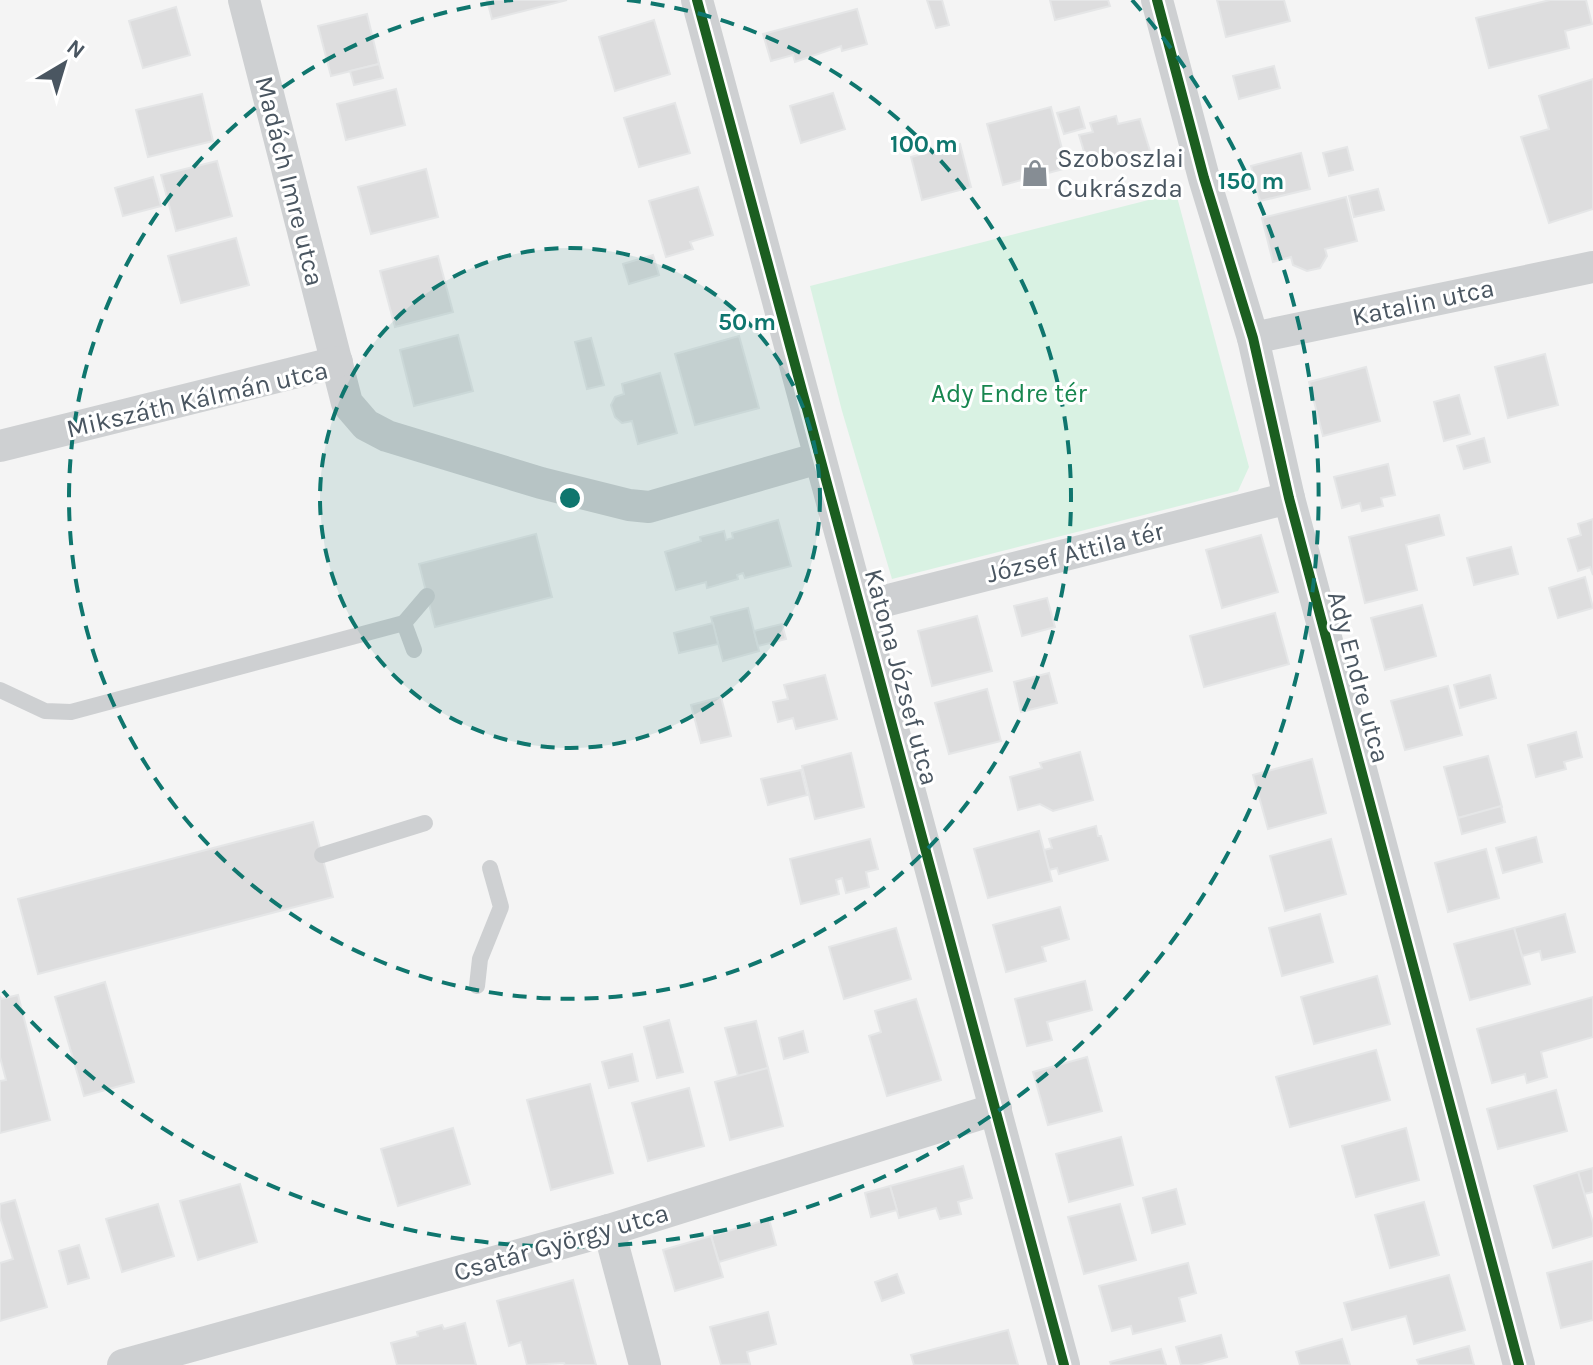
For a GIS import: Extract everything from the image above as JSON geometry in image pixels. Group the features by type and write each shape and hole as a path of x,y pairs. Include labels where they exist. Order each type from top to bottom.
{"street":[{"name":"Madách Imre utca","path":"244,0 337,362"},
{"name":"Katona József utca","path":"697,0 1064,1365"},
{"name":"Ady Endre utca","path":"1157,0 1204,178 1253,338 1289,498 1519,1365"},
{"name":"Katalin utca","path":"1253,338 1593,267"},
{"name":"Mikszáth Kálmán utca","path":"0,446 337,362 347,403 366,425 387,436 541,483 629,505 649,507 819,458"},
{"name":"József Attila tér","path":"861,607 1289,498"},
{"name":"Csatár György utca","path":"123,1365 609,1230 996,1109"},
{"path":"609,1230 645,1365"}],"lane":[{"path":"0,690 45,711 71,712 404,623 427,596"},
{"path":"404,623 414,650"},
{"path":"322,855 425,823"},
{"path":"477,986 480,959 501,907 490,868"}],"green space":[{"name":"Ady Endre tér","path":"1176,193 1249,467 1238,491 892,579 842,411 810,286"}],"building":[{"path":"487,0 567,0 492,19"},
{"path":"927,0 942,0 949,25 936,28"},
{"path":"1050,0 1108,0 1110,6 1055,20"},
{"path":"1217,0 1284,0 1290,21 1226,37"},
{"path":"1550,0 1586,0 1592,24 1565,31 1569,48 1489,68 1476,18"},
{"path":"176,7 190,55 143,68 129,21"},
{"path":"857,9 867,44 842,51 841,46 795,62 793,55 771,61 763,34"},
{"path":"367,14 379,64 331,76 318,26"},
{"path":"654,20 670,74 615,91 599,37"},
{"path":"379,64 383,78 354,85 350,71"},
{"path":"1274,66 1280,88 1239,99 1233,76"},
{"path":"1593,79 1593,209 1549,223 1521,137 1549,129 1539,96"},
{"path":"396,89 405,125 346,140 337,104"},
{"path":"833,93 845,129 801,143 790,106"},
{"path":"202,94 213,141 148,157 136,110"},
{"path":"675,103 690,153 639,167 624,118"},
{"path":"1051,107 1067,168 1003,185 987,124"},
{"path":"1079,107 1085,128 1064,134 1057,113"},
{"path":"1116,116 1118,124 1140,119 1150,151 1089,168 1079,135 1093,132 1090,123"},
{"path":"960,144 971,187 922,200 911,157"},
{"path":"1347,147 1353,170 1329,176 1323,153"},
{"path":"1301,153 1310,189 1260,201 1251,166"},
{"path":"217,161 232,216 176,231 161,175"},
{"path":"426,169 438,217 371,234 358,187"},
{"path":"153,177 161,206 123,216 115,188"},
{"path":"698,187 713,235 690,242 693,249 666,257 649,201"},
{"path":"1378,189 1384,210 1354,217 1349,196"},
{"path":"1346,197 1357,241 1325,249 1327,256 1320,268 1307,271 1293,265 1291,257 1273,262 1262,218"},
{"path":"236,238 249,285 181,303 168,256"},
{"path":"653,255 659,275 629,284 623,264"},
{"path":"438,256 453,312 395,327 380,271"},
{"path":"458,335 473,391 414,406 400,350"},
{"path":"739,336 759,408 695,425 675,354"},
{"path":"591,338 604,385 587,389 575,342"},
{"path":"1545,354 1558,405 1508,418 1495,367"},
{"path":"1366,367 1380,421 1323,436 1309,382"},
{"path":"660,373 677,433 638,444 632,421 622,423 615,417 611,405 615,397 624,394 622,384"},
{"path":"1459,395 1470,434 1444,441 1434,402"},
{"path":"1484,438 1490,462 1464,469 1457,446"},
{"path":"1388,464 1395,495 1381,498 1383,506 1362,511 1360,503 1342,508 1334,477"},
{"path":"1439,515 1444,535 1406,545 1417,590 1365,603 1349,537"},
{"path":"1593,519 1593,575 1590,567 1578,571 1568,539 1581,535 1578,524"},
{"path":"778,520 791,566 745,578 743,573 737,575 738,579 707,588 706,582 676,590 665,552 724,531 726,540 733,538 732,533"},
{"path":"536,534 552,597 435,627 419,564"},
{"path":"1261,535 1278,592 1222,608 1206,550"},
{"path":"1511,547 1518,574 1474,585 1467,558"},
{"path":"1585,577 1593,608 1558,618 1549,588"},
{"path":"1047,598 1055,627 1022,636 1014,606"},
{"path":"1422,605 1436,656 1385,670 1371,618"},
{"path":"748,608 759,651 723,661 711,617"},
{"path":"1275,613 1289,664 1204,687 1190,636"},
{"path":"977,616 992,671 932,686 918,631"},
{"path":"713,623 718,644 679,653 674,633"},
{"path":"782,624 786,639 758,646 754,631"},
{"path":"1049,673 1057,703 1021,712 1014,682"},
{"path":"825,675 837,719 796,729 793,718 778,722 773,702 788,699 784,685"},
{"path":"1490,675 1496,698 1460,708 1454,685"},
{"path":"1448,686 1462,735 1405,750 1391,701"},
{"path":"987,689 1001,741 949,754 935,703"},
{"path":"721,697 731,736 701,743 691,705"},
{"path":"1576,732 1582,757 1564,762 1566,769 1536,777 1528,745"},
{"path":"1080,752 1093,800 1053,811 1040,804 1018,810 1010,777 1042,768 1040,763"},
{"path":"851,753 864,807 815,819 802,766"},
{"path":"1488,756 1502,807 1458,818 1444,767"},
{"path":"1312,759 1326,813 1268,829 1253,775"},
{"path":"801,770 807,795 768,805 761,779"},
{"path":"1501,806 1505,822 1462,834 1458,818"},
{"path":"313,822 333,897 38,974 18,899"},
{"path":"1096,826 1108,860 1059,874 1057,868 1049,870 1044,850 1052,848 1049,839"},
{"path":"1039,831 1052,881 988,898 974,849"},
{"path":"1536,837 1542,862 1503,873 1496,848"},
{"path":"870,839 878,869 866,872 869,887 846,893 842,878 836,880 839,894 801,904 790,859"},
{"path":"1331,839 1346,894 1285,911 1270,856"},
{"path":"1486,849 1499,898 1448,912 1435,863"},
{"path":"1060,907 1069,939 1042,947 1046,961 1006,972 993,925"},
{"path":"1320,914 1333,962 1282,976 1269,928"},
{"path":"1565,914 1575,952 1542,960 1540,951 1522,956 1514,928"},
{"path":"896,928 911,979 844,999 829,947"},
{"path":"1514,928 1530,984 1470,1000 1454,944"},
{"path":"1377,976 1390,1024 1314,1044 1301,997"},
{"path":"1085,981 1092,1010 1047,1022 1052,1040 1027,1046 1015,999"},
{"path":"105,982 134,1082 84,1096 55,997"},
{"path":"18,995 50,1120 0,1133 0,1081 6,1080 0,1057 0,996 1,999"},
{"path":"1593,997 1593,1037 1541,1052 1547,1077 1527,1083 1525,1074 1492,1083 1477,1029"},
{"path":"916,999 941,1080 887,1096 869,1036 881,1032 875,1011"},
{"path":"669,1020 683,1072 657,1078 644,1027"},
{"path":"756,1021 768,1068 738,1076 725,1028"},
{"path":"803,1031 808,1052 784,1059 779,1038"},
{"path":"1376,1050 1390,1100 1290,1127 1276,1077"},
{"path":"632,1054 638,1081 609,1088 602,1062"},
{"path":"1087,1057 1102,1111 1048,1125 1033,1072"},
{"path":"768,1068 783,1126 730,1140 715,1082"},
{"path":"590,1084 613,1173 551,1190 527,1100"},
{"path":"689,1088 704,1146 648,1161 632,1103"},
{"path":"1556,1090 1567,1131 1498,1149 1487,1109"},
{"path":"453,1128 470,1184 398,1206 381,1149"},
{"path":"1406,1128 1419,1180 1356,1197 1342,1146"},
{"path":"1121,1137 1133,1185 1069,1202 1056,1154"},
{"path":"963,1166 972,1198 958,1202 961,1214 940,1219 936,1208 899,1218 890,1186"},
{"path":"1593,1168 1593,1192 1584,1194 1578,1172"},
{"path":"1578,1172 1593,1223 1593,1236 1553,1248 1534,1186"},
{"path":"240,1184 257,1242 198,1260 180,1201"},
{"path":"890,1186 897,1210 871,1217 865,1193"},
{"path":"1176,1189 1185,1224 1152,1233 1143,1198"},
{"path":"15,1200 47,1307 0,1321 0,1263 13,1259 0,1217 0,1204"},
{"path":"1424,1202 1439,1255 1390,1268 1375,1215"},
{"path":"158,1204 174,1256 122,1272 106,1219"},
{"path":"1120,1204 1136,1260 1084,1274 1068,1217"},
{"path":"769,1219 776,1245 719,1262 711,1236"},
{"path":"711,1236 723,1277 675,1291 663,1250"},
{"path":"79,1245 89,1278 68,1284 59,1251"},
{"path":"1593,1261 1593,1320 1561,1328 1547,1273"},
{"path":"1188,1263 1196,1293 1179,1298 1185,1321 1133,1334 1131,1326 1112,1331 1099,1286"},
{"path":"897,1274 904,1293 882,1301 875,1282"},
{"path":"1449,1275 1465,1330 1414,1344 1406,1316 1352,1330 1344,1303"},
{"path":"573,1280 596,1365 527,1365 521,1342 509,1346 497,1301"},
{"path":"768,1312 776,1344 747,1352 750,1364 721,1365 710,1327"},
{"path":"465,1323 476,1365 397,1365 391,1343 442,1325 444,1329"},
{"path":"1008,1330 1018,1365 914,1365 911,1355"},
{"path":"1221,1335 1227,1357 1198,1365 1181,1365 1176,1347"},
{"path":"1342,1339 1350,1365 1300,1365 1296,1352"},
{"path":"1469,1346 1474,1365 1419,1365 1417,1360"},
{"path":"1161,1349 1166,1365 1111,1365 1110,1362"}],"cycle path":[{"path":"697,0 1064,1365"},
{"path":"1157,0 1204,178 1253,338 1289,498 1519,1365"}],"place":[{"name":"Szoboszlai Cukrászda","path":"1035,173"}]}
